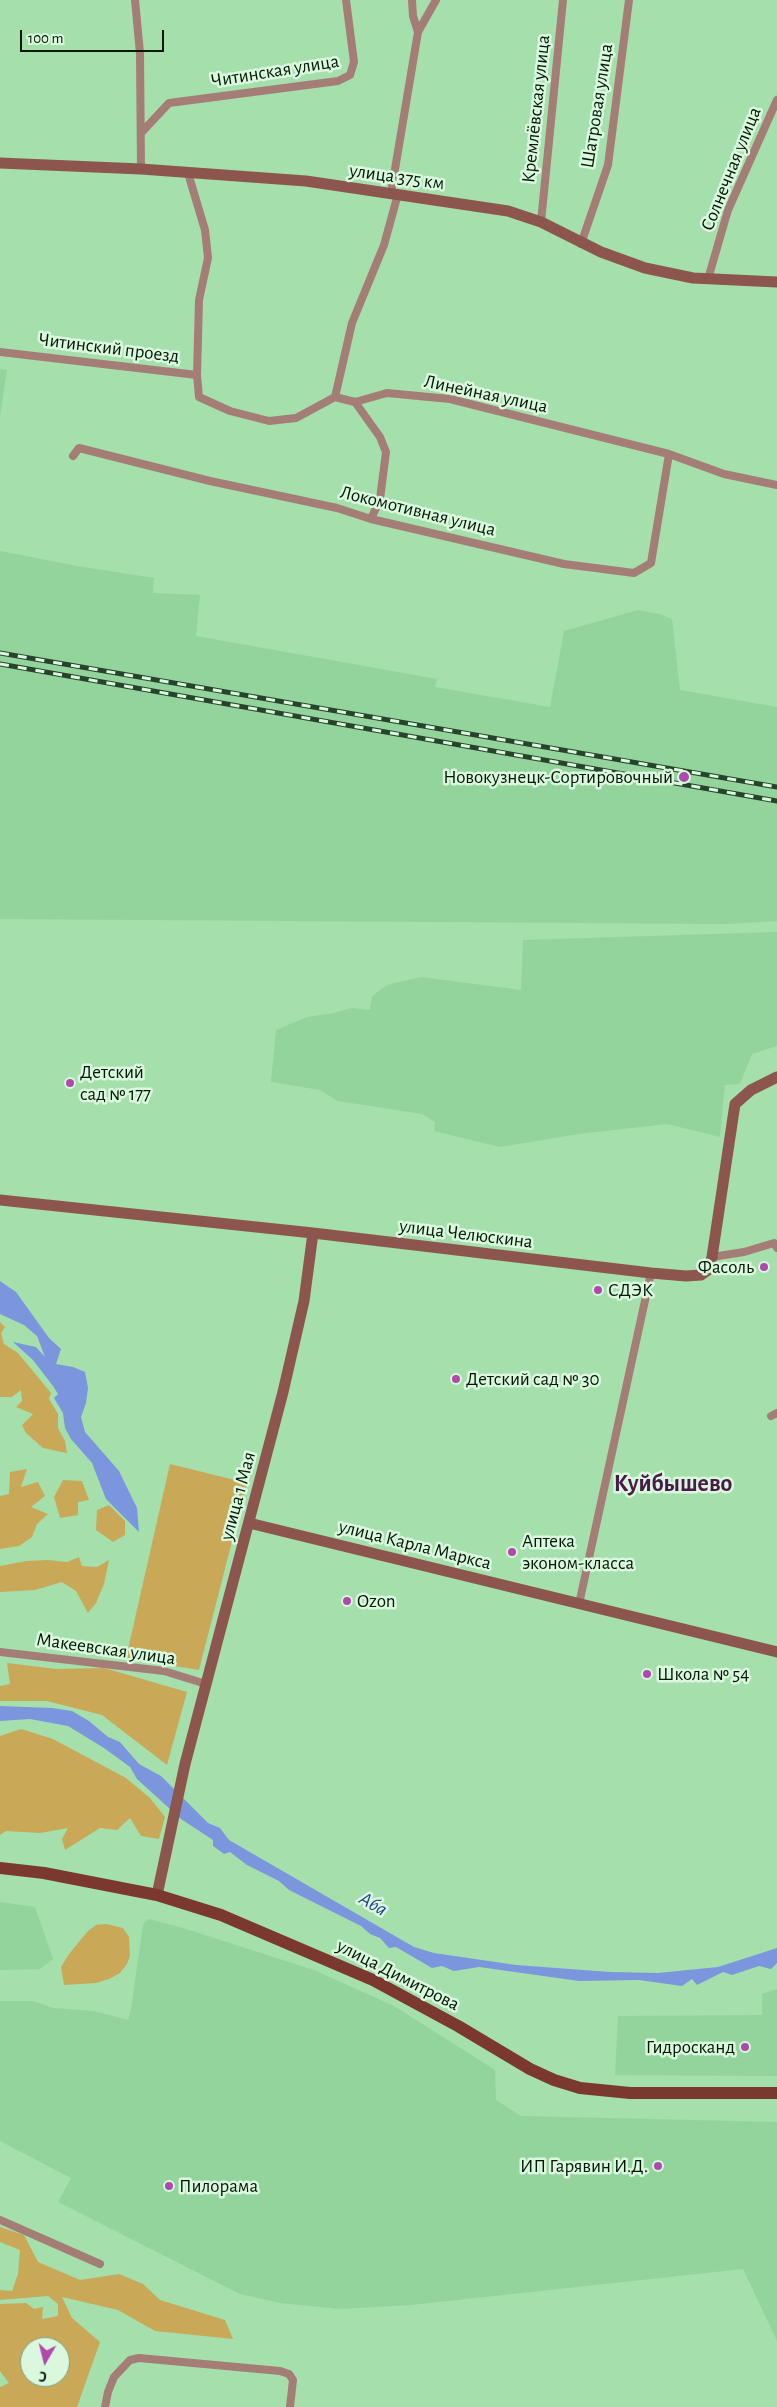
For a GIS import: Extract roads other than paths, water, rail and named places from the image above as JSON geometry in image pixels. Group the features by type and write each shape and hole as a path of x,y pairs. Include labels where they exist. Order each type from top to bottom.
{"main road":[{"name":"улица Димитрова","path":"0,1868 44,1873 157,1895 221,1915 373,1980 458,2026 530,2069 554,2080 580,2088 634,2093 777,2093"}],"street":[{"path":"135,0 140,53 141,169"},
{"name":"Читинская улица","path":"141,133 170,103 338,81 350,75 354,62 346,0"},
{"path":"412,0 413,16 418,32"},
{"path":"371,520 380,499 386,452 380,437 355,402 335,397 352,323 384,245 394,194 418,32 436,0"},
{"name":"Кремлёвская улица","path":"541,222 563,0"},
{"name":"Шатровая улица","path":"581,244 608,166 629,0"},
{"name":"Солнечная улица","path":"708,279 728,210 777,100"},
{"name":"улица 375 км","path":"0,162 141,169 306,181 508,211 541,222 581,244 645,268 708,279 777,282"},
{"path":"188,173 205,230 208,258 200,300 196,375"},
{"name":"Читинский проезд","path":"0,352 196,375 199,397 230,411 269,421 296,418 335,397"},
{"name":"Линейная улица","path":"355,402 386,393 450,400 669,454 724,474 777,485"},
{"name":"Локомотивная улица","path":"73,456 79,448 210,481 337,508 371,520 564,564 634,573 650,563 669,454"},
{"name":"улица Челюскина","path":"0,1200 313,1233 651,1273 701,1275 708,1270 712,1257 735,1104 751,1090 777,1077"},
{"name":"улица 1 Мая","path":"157,1895 185,1764 249,1523 304,1301 313,1233"},
{"path":"712,1257 744,1252 774,1243 777,1248"},
{"path":"579,1604 651,1273"},
{"name":"улица Карла Маркса","path":"249,1523 777,1652"},
{"name":"Макеевская улица","path":"0,1652 164,1671 206,1684"},
{"path":"0,2220 100,2264"},
{"path":"105,2407 114,2377 130,2360 139,2358 280,2371 288,2374 293,2380 290,2407"}],"water":[{"path":"0,1281 16,1292 49,1338 61,1349 56,1364 73,1367 85,1372 88,1388 86,1403 81,1417 85,1432 119,1471 137,1508 139,1532 106,1499 92,1463 71,1439 65,1428 63,1413 54,1398 58,1394 33,1360 13,1342 36,1347 45,1357 37,1336 24,1325 0,1314"},
{"path":"0,1706 52,1708 72,1711 89,1721 108,1737 120,1742 139,1764 161,1776 208,1823 220,1828 229,1840 414,1947 434,1953 516,1965 610,1972 658,1973 718,1967 777,1948 777,1963 771,1969 759,1966 732,1975 723,1972 697,1985 692,1979 682,1986 639,1980 579,1981 479,1967 454,1971 442,1966 432,1968 396,1947 389,1948 380,1938 370,1934 361,1926 289,1890 279,1881 247,1865 230,1852 224,1854 213,1846 213,1840 181,1819 137,1779 130,1767 104,1748 68,1726 30,1719 0,1721"}],"railway":[{"path":"0,653 777,787"},
{"path":"0,664 777,801"}],"place":[{"name":"Новокузнецк-Сортировочный","path":"684,777"},
{"name":"Детский сад № 177","path":"70,1083"},
{"name":"Фасоль","path":"764,1267"},
{"name":"СДЭК","path":"598,1290"},
{"name":"Детский сад № 30","path":"456,1379"},
{"name":"Аптека эконом-класса","path":"512,1552"},
{"name":"Ozon","path":"347,1601"},
{"name":"Школа № 54","path":"647,1674"},
{"name":"Гидросканд","path":"745,2047"},
{"name":"ИП Гарявин И.Д.","path":"658,2166"},
{"name":"Пилорама","path":"169,2186"}],"district":[{"name":"Куйбышево","path":"673,1484"}],"water label":[{"name":"Аба","path":"373,1904"}]}
